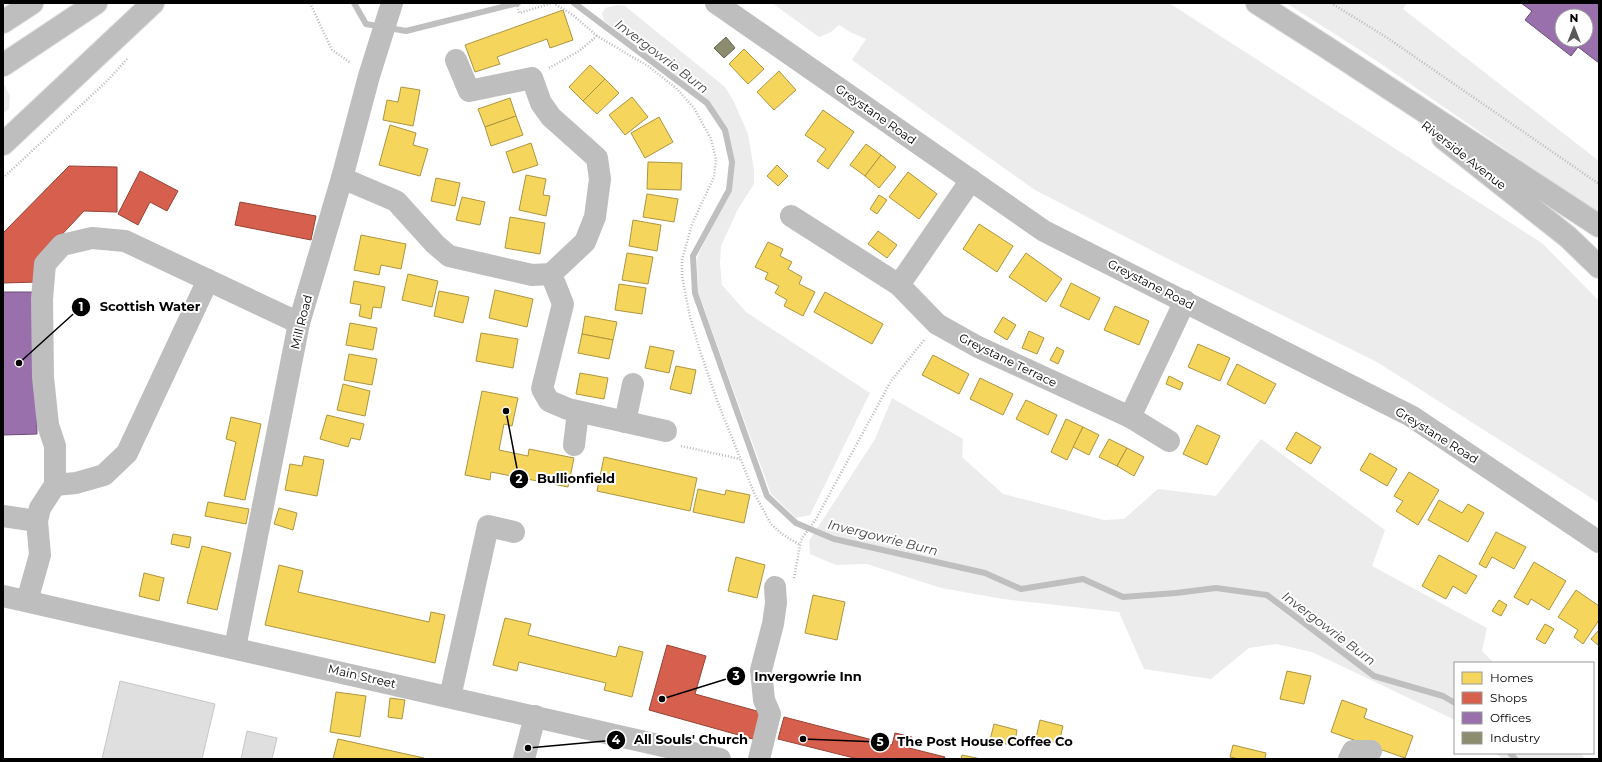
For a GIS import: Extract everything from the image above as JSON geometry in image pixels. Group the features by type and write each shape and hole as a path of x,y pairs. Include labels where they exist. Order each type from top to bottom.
{"main road":[{"path":"3,22 32,3"},
{"path":"3,65 96,3"},
{"path":"3,144 153,3"},
{"name":"Greystane Road","path":"716,3 1044,231 1411,416 1599,542"},
{"name":"Riverside Avenue","path":"1256,3 1326,47 1599,226"},
{"name":"Mill Road","path":"235,648 299,323 342,178 386,19"},
{"name":"Riverside Avenue","path":"1326,47 1568,237 1599,267"},
{"path":"342,178 396,201 435,244 449,256 532,275 551,274 585,242 594,217 600,179 597,158 551,117 541,103 532,78 469,91 456,60"},
{"path":"899,285 971,180"},
{"name":"Greystane Terrace","path":"791,216 899,285 937,324 978,347 1130,417 1169,441"},
{"path":"27,601 40,556 37,521 40,508 55,485 55,446 48,426 42,377 42,299 45,264 62,245 92,238 125,241 299,323"},
{"path":"551,274 563,304 542,389 549,401 578,412 666,430"},
{"path":"55,485 76,483 104,474 127,453 208,280"},
{"path":"1130,417 1185,301"},
{"path":"625,422 633,384"},
{"path":"574,445 578,412"},
{"path":"3,516 37,521"},
{"path":"450,697 488,526 514,532"},
{"path":"759,759 770,714 764,700 761,670 773,624 776,603 775,587"},
{"name":"Main Street","path":"3,596 720,759"},
{"path":"524,759 535,716"},
{"path":"1349,759 1353,751 1371,751"}],"path":[{"path":"310,3 332,50 369,76"},
{"path":"517,3 519,13 553,3 573,15 598,36 648,66 676,88 694,108 711,139 716,159 714,177 692,224 682,260 682,276 690,317 701,354 748,481 771,524 782,534 800,545"},
{"path":"1331,3 1386,38 1599,184"},
{"path":"532,78 578,51 598,36"},
{"path":"3,178 108,80"},
{"path":"801,540 816,518 891,381 937,324"},
{"path":"666,430 677,445 740,459"}],"shaded area":[{"path":"772,3 1169,3 1542,243 1599,301 1599,503 1377,362 1174,262 1035,190 852,60 866,39 839,25 831,32 819,37"},
{"path":"1286,3 1407,3 1403,9 1599,161 1599,214 1374,59"},
{"path":"618,5 625,6 725,87 734,102 748,134 754,170 754,184 738,209 721,246 720,263 722,285 746,312 870,393 810,515 796,518 771,494 698,292 697,259 731,190 733,154 725,125 708,101 604,21 602,13 605,8"},
{"path":"3,82 10,96 9,109 3,114"},
{"path":"892,398 963,439 962,457 1003,494 1104,520 1124,519 1158,489 1216,496 1261,439 1385,530 1372,566 1487,628 1482,651 1493,662 1454,662 1454,720 1312,652 1276,644 1249,648 1211,679 1144,669 1119,612 1003,599 941,588 867,564 836,565 810,554 809,541 875,439"},
{"path":"1497,754 1581,754 1586,759 1502,759"}],"building: Homes":[{"path":"563,10 573,40 550,48 547,39 497,57 500,64 475,72 465,45"},
{"path":"744,49 764,69 748,84 729,64"},
{"path":"590,65 605,79 583,101 569,87"},
{"path":"779,71 796,90 774,110 757,92"},
{"path":"605,79 619,93 597,114 583,101"},
{"path":"401,87 420,90 413,126 383,120 387,100 398,102"},
{"path":"632,97 648,117 625,135 609,115"},
{"path":"510,98 516,116 485,127 478,109"},
{"path":"823,110 854,132 828,169 817,161 826,149 805,135"},
{"path":"516,116 523,135 491,146 485,127"},
{"path":"659,117 673,142 645,158 631,133"},
{"path":"390,125 416,133 413,145 428,149 420,176 379,165"},
{"path":"531,143 538,165 513,173 506,152"},
{"path":"866,144 881,155 865,176 850,165"},
{"path":"881,155 896,167 879,188 865,176"},
{"path":"648,162 682,163 681,190 647,189"},
{"path":"777,165 788,176 778,186 767,176"},
{"path":"908,172 937,194 919,219 889,197"},
{"path":"526,175 546,179 543,195 550,196 546,216 519,210"},
{"path":"436,178 460,183 455,206 431,201"},
{"path":"647,194 678,199 674,222 643,217"},
{"path":"879,195 887,200 877,214 870,209"},
{"path":"462,197 485,202 480,225 456,220"},
{"path":"510,217 545,223 540,254 505,248"},
{"path":"633,220 661,225 657,251 629,246"},
{"path":"979,224 1013,246 997,272 963,249"},
{"path":"878,231 897,245 887,258 868,244"},
{"path":"361,235 406,244 401,269 381,265 379,275 354,270"},
{"path":"768,242 783,249 780,256 792,262 788,269 802,277 799,284 815,292 803,316 784,306 787,300 775,293 779,286 765,279 768,273 755,267"},
{"path":"627,253 653,257 648,284 622,280"},
{"path":"1026,253 1062,279 1046,302 1009,277"},
{"path":"408,274 438,281 432,307 402,300"},
{"path":"354,281 385,287 381,308 373,307 371,319 359,316 361,305 350,303"},
{"path":"1071,283 1100,298 1089,320 1060,306"},
{"path":"619,284 646,288 642,314 615,310"},
{"path":"495,290 533,299 527,327 489,318"},
{"path":"439,291 469,297 463,323 434,316"},
{"path":"825,292 883,324 872,344 814,312"},
{"path":"1115,306 1149,321 1139,345 1104,330"},
{"path":"585,316 617,322 613,340 582,334"},
{"path":"1003,317 1016,325 1007,340 994,332"},
{"path":"350,323 377,328 373,350 346,345"},
{"path":"1029,331 1044,338 1037,354 1022,348"},
{"path":"481,333 518,339 513,368 476,361"},
{"path":"582,334 613,340 609,359 578,353"},
{"path":"1198,344 1230,358 1220,381 1188,367"},
{"path":"650,346 674,351 669,373 645,368"},
{"path":"1057,347 1064,351 1058,364 1050,360"},
{"path":"349,354 377,359 372,385 344,380"},
{"path":"933,355 969,374 959,394 922,375"},
{"path":"1237,364 1276,384 1265,404 1227,384"},
{"path":"676,366 696,370 691,394 670,389"},
{"path":"580,373 608,378 604,399 576,394"},
{"path":"1169,376 1183,383 1180,390 1166,384"},
{"path":"980,378 1013,394 1003,415 970,399"},
{"path":"343,384 370,391 365,416 337,410"},
{"path":"482,391 518,398 512,426 504,424 499,450 528,456 529,449 574,458 568,487 491,472 490,480 465,475"},
{"path":"1026,400 1057,415 1048,435 1016,419"},
{"path":"327,415 364,424 360,440 351,438 348,447 320,439"},
{"path":"231,417 261,424 245,500 224,496 236,442 226,439"},
{"path":"1066,419 1083,427 1067,460 1051,452"},
{"path":"1197,425 1220,436 1207,465 1183,454"},
{"path":"1083,427 1099,435 1089,455 1073,447"},
{"path":"1296,432 1321,447 1311,464 1286,449"},
{"path":"1109,439 1127,448 1117,466 1099,457"},
{"path":"1127,448 1144,457 1134,476 1117,466"},
{"path":"1370,453 1397,469 1387,486 1360,470"},
{"path":"304,456 324,460 317,496 285,490 290,464 302,466"},
{"path":"604,457 697,478 690,511 597,491"},
{"path":"1409,472 1439,490 1418,525 1396,511 1403,501 1394,496"},
{"path":"698,489 725,495 726,490 750,495 744,523 693,512"},
{"path":"1439,500 1462,513 1468,504 1484,513 1468,542 1428,520"},
{"path":"208,502 249,509 246,524 205,516"},
{"path":"279,508 297,513 293,530 274,524"},
{"path":"1496,532 1526,547 1514,569 1492,557 1486,568 1479,564"},
{"path":"173,534 191,537 189,548 171,544"},
{"path":"202,546 231,553 217,610 187,603"},
{"path":"1439,555 1477,576 1466,594 1453,586 1446,599 1422,586"},
{"path":"736,557 765,565 757,598 728,591"},
{"path":"1534,562 1566,581 1549,610 1531,599 1528,605 1514,597"},
{"path":"279,565 303,571 298,592 429,622 431,612 445,615 435,663 265,625"},
{"path":"144,573 164,578 159,601 139,596"},
{"path":"1576,590 1599,606 1599,620 1583,644 1574,637 1578,630 1558,617"},
{"path":"813,595 845,602 837,640 805,633"},
{"path":"1499,600 1507,605 1501,616 1492,611"},
{"path":"505,618 531,624 528,635 616,657 619,646 643,652 632,697 604,690 606,683 519,662 517,671 493,665"},
{"path":"1545,624 1554,629 1545,644 1536,639"},
{"path":"1599,630 1599,646 1591,639"},
{"path":"1287,671 1311,676 1304,704 1280,699"},
{"path":"336,692 366,696 360,737 330,732"},
{"path":"390,698 405,700 402,719 388,717"},
{"path":"1342,700 1367,709 1364,718 1413,736 1405,758 1331,732"},
{"path":"1040,720 1063,726 1059,743 1036,738"},
{"path":"994,724 1017,730 1014,746 990,740"},
{"path":"338,739 424,758 333,759"},
{"path":"1233,745 1266,753 1265,759 1239,759 1230,757"},
{"path":"962,755 981,759 961,759"}],"building: Shops":[{"path":"69,166 117,167 117,212 84,211 38,260 38,282 3,283 3,233"},
{"path":"140,171 178,191 167,211 150,202 138,225 118,214"},
{"path":"240,202 316,216 311,240 235,225"},
{"path":"667,645 706,656 695,694 768,714 760,741 649,710"},
{"path":"784,717 892,745 895,733 912,737 909,748 945,757 944,759 858,759 778,739"}],"building: Offices":[{"path":"1521,3 1599,3 1599,63 1579,48 1594,48 1594,8 1554,8 1554,43 1525,20 1532,11"},
{"path":"1561,48 1577,48 1571,56"},
{"path":"3,292 34,292 37,434 3,435"}],"building: Industry":[{"path":"726,37 735,48 724,58 714,48"}],"building: Other":[{"path":"120,681 215,704 202,759 102,759"},
{"path":"247,731 277,738 272,759 241,759"}],"waterway":[{"name":"Invergowrie Burn","path":"354,3 366,24 406,31 518,3"},
{"name":"Invergowrie Burn","path":"574,3 707,103 725,130 732,162 729,190 693,256 695,293 767,496 796,523 834,539 985,573 1021,589 1083,579 1123,597 1216,588 1267,595 1374,676 1443,696 1454,702"},
{"name":"Invergowrie Burn","path":"1511,754 1515,759"}],"place":[{"name":"Scottish Water","path":"19,363"},
{"name":"Bullionfield","path":"506,411"},
{"name":"Invergowrie Inn","path":"662,699"},
{"name":"The Post House Coffee Co","path":"803,739"},
{"name":"All Souls' Church","path":"528,748"}]}
